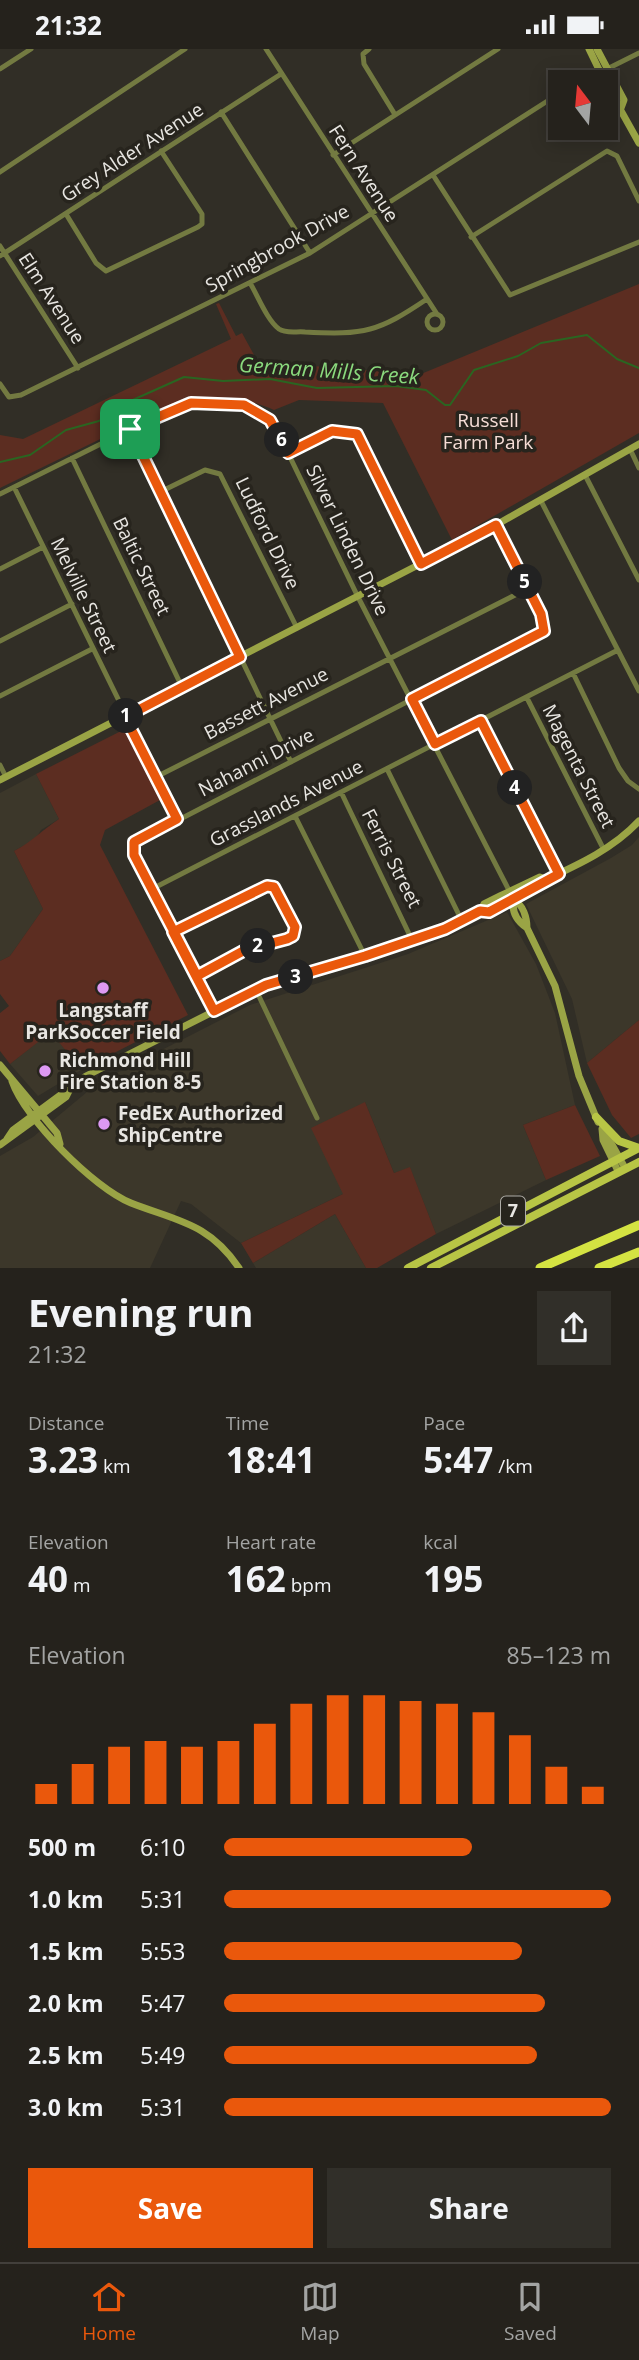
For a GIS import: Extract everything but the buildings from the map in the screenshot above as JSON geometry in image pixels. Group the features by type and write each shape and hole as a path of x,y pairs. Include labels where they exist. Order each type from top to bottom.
{"highway":[{"path":"540,1268 639,1225"},
{"path":"599,1268 639,1252"}],"main road":[{"path":"596,1117 619,1141 639,1148"},
{"name":"7","path":"408,1268 639,1148"},
{"name":"7","path":"432,1268 639,1162"}],"street":[{"path":"0,69 31,49"},
{"path":"0,172 185,49"},
{"name":"Fern Avenue","path":"266,49 437,314"},
{"path":"369,49 363,54 364,64 394,113"},
{"path":"333,155 394,113 498,49"},
{"path":"589,49 603,70"},
{"path":"597,49 604,70"},
{"path":"606,70 639,53"},
{"name":"Grey Alder Avenue","path":"2,255 281,74"},
{"path":"618,91 624,100 621,108"},
{"name":"Springbrook Drive","path":"0,384 6,395 17,397 310,253 548,101"},
{"path":"618,106 639,143"},
{"path":"221,112 310,253"},
{"path":"66,214 96,264 106,271 198,227 202,224 202,214 160,151"},
{"path":"471,237 607,151 617,156 639,201"},
{"path":"433,175 510,295 639,242"},
{"name":"Elm Avenue","path":"0,246 2,255 78,367"},
{"path":"250,283 273,322 286,332 345,334 371,330 386,326 427,299"},
{"name":"Silver Linden Drive","path":"0,494 130,429 191,403 252,407 270,420 509,891 514,900 520,903 527,920 527,928 555,986 579,1076 601,1128 610,1137 621,1170"},
{"path":"130,429 291,762"},
{"path":"288,453 332,431 357,434 421,564"},
{"path":"0,765 3,779 496,525 639,444"},
{"path":"631,449 639,468"},
{"name":"Baltic Street","path":"72,458 182,687"},
{"name":"Ludford Drive","path":"160,492 205,470 220,474 297,628"},
{"path":"585,475 639,580"},
{"name":"Melville Street","path":"14,487 177,819"},
{"path":"541,501 639,691"},
{"path":"496,525 527,589"},
{"path":"0,569 43,547"},
{"name":"Bassett Avenue","path":"156,777 527,589"},
{"name":"Nahanni Drive","path":"214,1011 134,855 134,842 544,631 544,619 527,589"},
{"path":"0,641 72,604"},
{"path":"0,696 92,649"},
{"name":"Grasslands Avenue","path":"152,889 618,650"},
{"path":"573,673 619,768 628,781 639,789"},
{"name":"Magenta Street","path":"527,698 604,850"},
{"path":"481,721 559,874"},
{"path":"387,769 462,921"},
{"name":"Ferris Street","path":"341,792 412,940"},
{"path":"295,816 365,956"},
{"path":"480,911 489,912 543,885 547,879 626,836 639,821"},
{"path":"0,1145 13,1130 38,1115 86,1076 256,990 365,956 462,921 480,911 484,904 509,891 540,877 547,879"},
{"path":"173,932 262,887 274,887 278,893 295,927 293,936 245,950 197,976"},
{"path":"256,990 317,1118"},
{"path":"0,1065 85,1175 132,1203 197,1226 213,1237 239,1268"}],"shaded area":[{"path":"36,774 59,819 41,830 35,840 14,851 43,909 10,956 0,961 0,793"},
{"path":"639,837 639,1020 587,1063 572,999 526,904 611,858 632,845"},
{"path":"507,912 536,964 555,1013 575,1105 523,1125 546,1180 436,1234 410,1168 394,1173 365,1102 343,1194 241,1243 191,1204 181,1201 150,1268 0,1268 0,1156 33,1137 99,1082 250,1005 408,954"},
{"path":"51,1031 81,1070 38,1096 10,1064"},
{"path":"335,1214 366,1268 256,1268 253,1263"}],"green space":[{"name":"Russell Farm Park","path":"639,284 639,433 452,540 383,403 299,400 274,410 248,401 223,398 170,405 0,488 0,435 23,439 231,339 216,304 219,303 236,336 242,333 258,362 421,374"},
{"path":"125,729 160,800 105,830 100,845 188,1015 81,1070 51,1032 10,1064 0,1051 0,1013 9,1006 0,994 0,961 10,956 43,909 14,851 59,819 36,774"},
{"path":"639,1020 639,1134 631,1138 612,1115 587,1063"},
{"path":"365,1102 394,1173 410,1167 436,1234 377,1268 366,1268 335,1214 253,1263 241,1243 343,1194 311,1128"},
{"path":"575,1105 600,1156 546,1180 523,1125"}],"waterway":[{"name":"German Mills Creek","path":"0,462 30,455 66,430 99,421 126,403 184,377 223,381 270,379 317,388 396,386 426,390 445,405 450,405 474,370 518,356 541,343 587,335 617,359 639,368"}],"place":[{"name":"Langstaff ParkSoccer Field","path":"103,988"},
{"name":"Richmond Hill Fire Station 8-5","path":"45,1071"},
{"name":"FedEx Authorized ShipCentre","path":"104,1124"}],"route":[{"path":"130,429 172,409 191,403 209,402 244,405 265,415 288,453 332,431 350,431 357,434 421,564 496,525 545,622 544,631 412,699 435,744 481,721 559,874 489,912 480,911 445,929 323,970 266,985 214,1011 173,932 267,886 274,887 296,931 287,939 245,950 197,976 173,932 134,855 134,842 177,819 125,717 240,657 130,429"}]}
